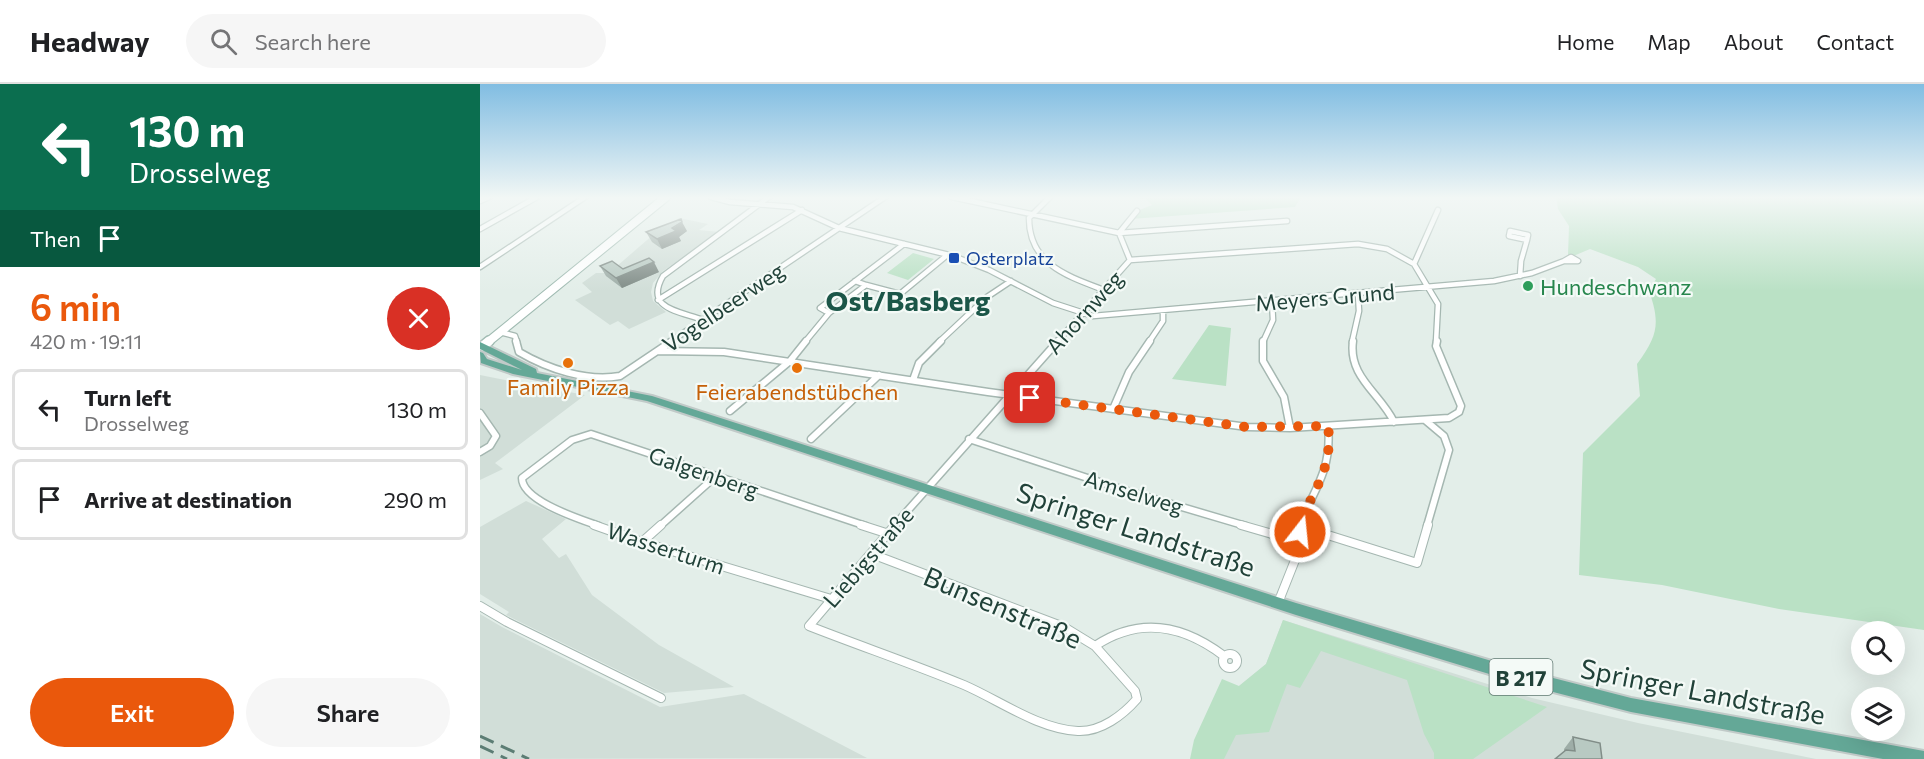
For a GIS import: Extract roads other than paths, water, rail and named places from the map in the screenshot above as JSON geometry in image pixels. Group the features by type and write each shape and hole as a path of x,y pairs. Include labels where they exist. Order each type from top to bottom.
{"main road":[{"path":"480,349 628,228"},
{"name":"B 217","path":"480,349 484,361 494,366"},
{"name":"Springer Landstraße","path":"480,349 547,377"},
{"name":"B 217","path":"480,368 494,366"},
{"name":"Springer Landstraße","path":"494,366 648,398 1278,603 1572,691 1894,756 1924,759"}],"street":[{"path":"480,267 538,228"},
{"path":"703,320 663,306 658,300 656,288 663,276 729,228"},
{"path":"658,300 772,228"},
{"name":"Vogelbeerweg","path":"500,333 515,336 519,352 543,365 606,379 620,376 838,228"},
{"path":"841,228 976,264 1040,297 1082,315"},
{"path":"1028,228 1033,244 1046,261 1082,282 1104,290"},
{"path":"1098,228 1119,233 1182,228"},
{"path":"1119,233 1123,228"},
{"path":"1414,264 1430,228"},
{"name":"Ahornweg","path":"927,488 1130,260 1119,233"},
{"path":"1520,276 1518,268 1527,240"},
{"path":"829,313 820,308 904,244"},
{"path":"658,351 724,352 1246,427 1290,428 1425,420 1449,418 1459,412 1461,406 1436,346 1438,304 1414,264 1387,249 1358,244 1130,260"},
{"path":"855,281 900,294 946,256"},
{"name":"Meyers Grund","path":"1082,315 1093,316 1428,288 1520,276 1564,261"},
{"path":"913,380 919,363 927,354 987,297 1011,281"},
{"path":"730,411 790,361 829,313 866,285"},
{"path":"1358,294 1361,304 1360,314 1352,335 1351,349 1354,363 1363,382 1390,411 1394,422"},
{"path":"1272,301 1273,320 1263,341 1263,361 1284,398 1290,428"},
{"path":"1113,409 1129,372 1162,321 1163,310"},
{"path":"811,439 879,375"},
{"path":"480,413 496,436 490,446 480,452"},
{"name":"Amselweg","path":"969,439 1121,489 1286,538 1300,532 1315,531 1417,563 1449,450 1449,443 1443,435 1425,420"},
{"path":"1278,603 1301,545 1300,522 1328,463 1330,445 1328,426"},
{"name":"Galgenberg","path":"527,473 572,440 591,434 888,534"},
{"name":"Wasserturm","path":"527,473 522,483 534,498 544,504 642,542 831,599"},
{"path":"642,542 716,476"},
{"name":"Liebigstraße","path":"927,488 808,626 962,685 1051,724 1077,731 1096,730 1131,708"},
{"name":"Bunsenstraße","path":"872,554 1064,627 1095,646 1135,691 1137,699 1131,708"},
{"path":"480,606 507,622 661,698"},
{"path":"1095,646 1108,635 1127,628 1149,627 1172,629 1211,644 1224,656"}],"railway":[{"path":"480,736 529,759"},
{"path":"480,746 507,759"}],"place":[{"name":"Osterplatz","path":"954,258"},
{"name":"Hundeschwanz","path":"1528,286"},
{"name":"Family Pizza","path":"568,363"},
{"name":"Feierabendstübchen","path":"797,368"}],"district":[{"name":"Ost/Basberg","path":"908,300"}]}
